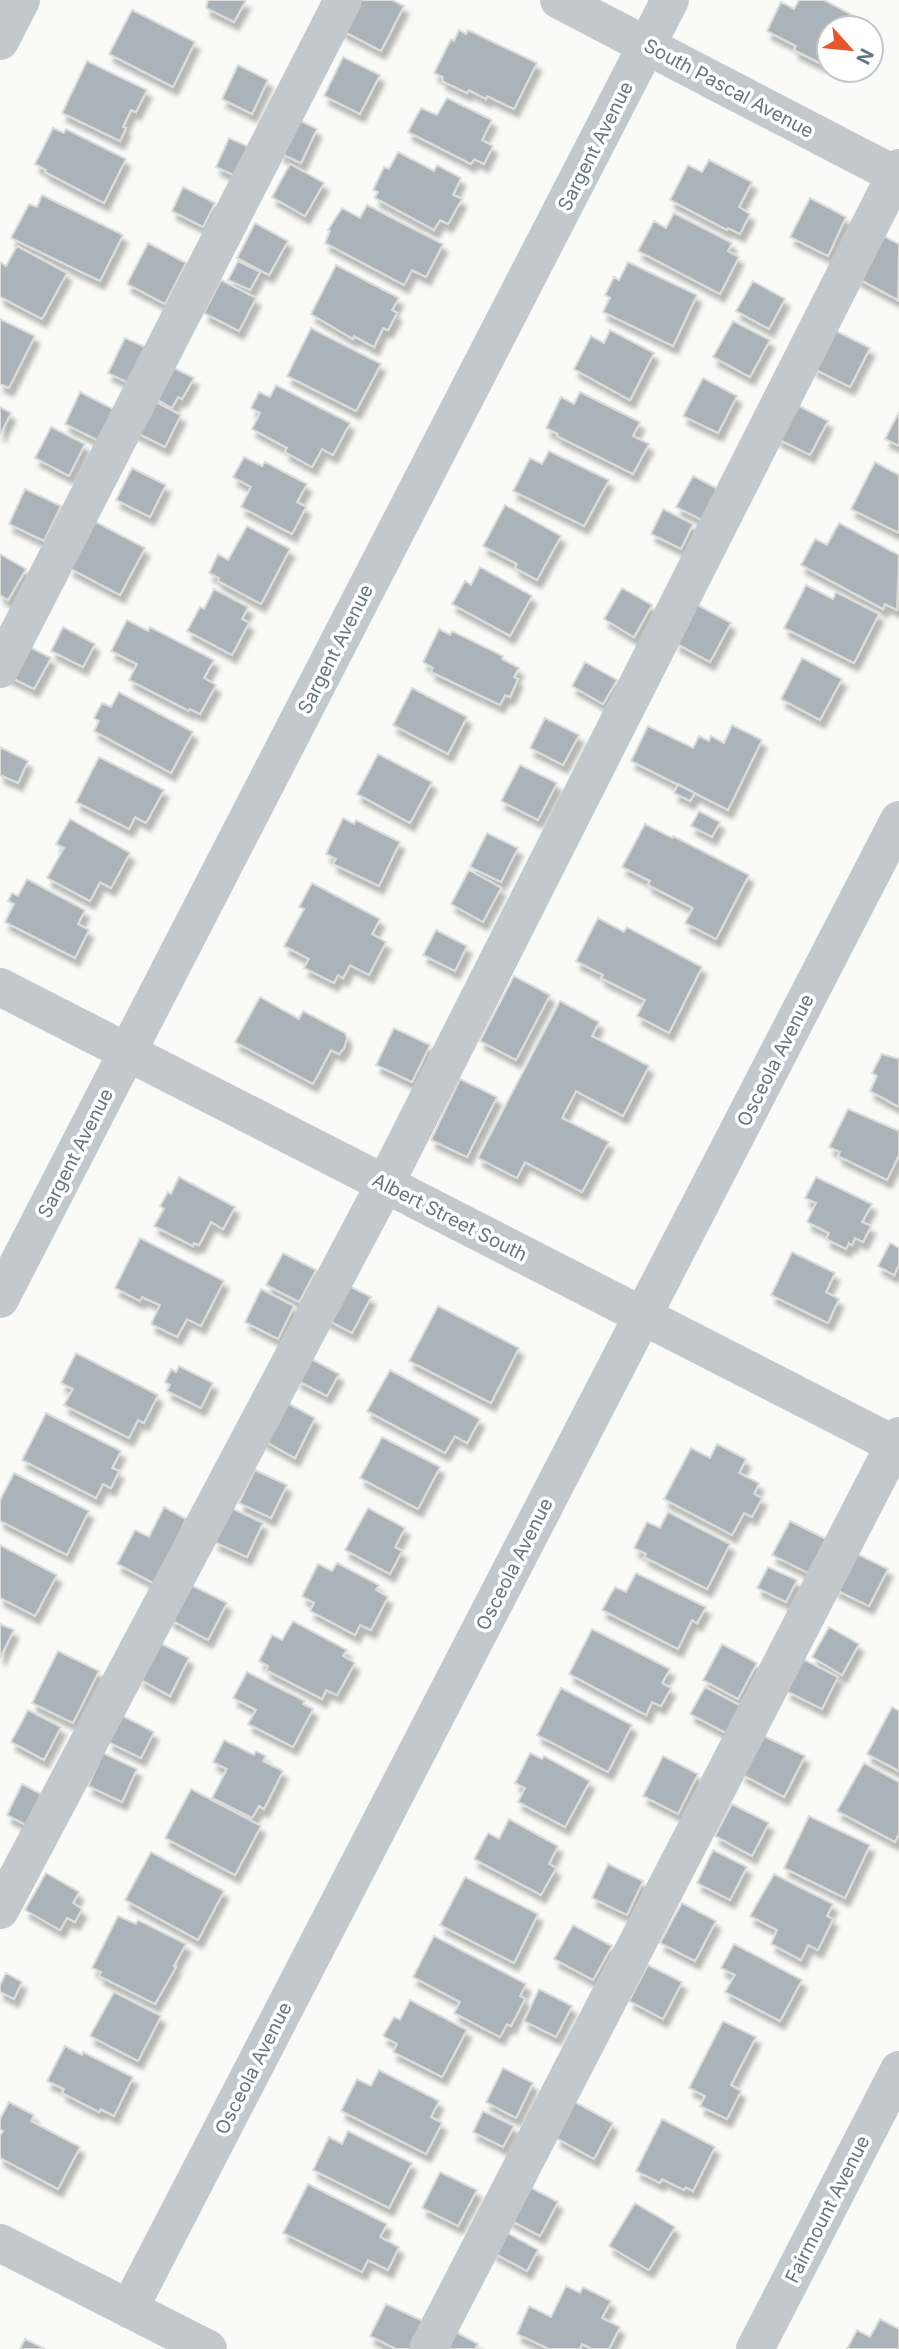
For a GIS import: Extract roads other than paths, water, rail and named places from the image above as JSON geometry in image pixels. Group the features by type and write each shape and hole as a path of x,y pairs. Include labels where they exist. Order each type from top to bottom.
{"street":[{"path":"0,41 21,0"},
{"path":"0,669 343,0"},
{"name":"South Pascal Avenue","path":"559,0 898,173"},
{"name":"Sargent Avenue","path":"0,1299 670,0"},
{"path":"0,1910 385,1184 898,173"},
{"name":"Osceola Avenue","path":"129,2309 899,820"},
{"name":"Albert Street South","path":"0,987 642,1316 897,1443"},
{"path":"428,2349 897,1443"},
{"name":"Fairmount Avenue","path":"755,2349 899,2070"},
{"path":"0,2243 208,2349"}]}
